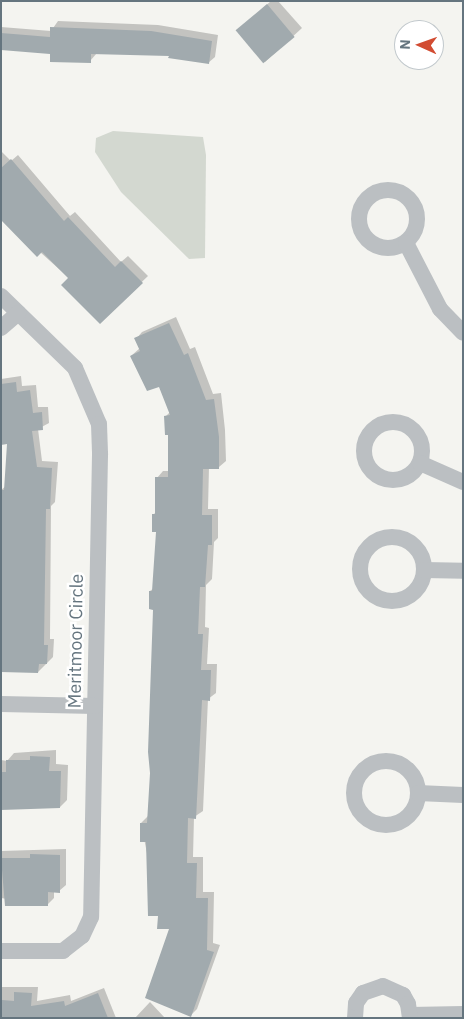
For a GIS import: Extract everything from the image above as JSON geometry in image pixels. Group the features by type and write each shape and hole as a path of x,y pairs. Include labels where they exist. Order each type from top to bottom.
{"street":[{"path":"406,243 440,309 463,332"},
{"name":"Meritmoor Circle","path":"1,296 75,368 100,424 91,917 82,936 63,951 1,952"},
{"path":"1,328 18,314"},
{"path":"420,463 463,482"},
{"path":"424,570 463,571"},
{"path":"1,704 95,706"},
{"path":"418,793 463,795"},
{"path":"355,1018 356,1003 363,993 383,986 403,994 410,1016 463,1014"}],"shaded area":[{"path":"113,131 203,137 206,155 205,258 189,259 121,192 95,152 96,138"}],"building":[{"path":"267,4 295,37 263,63 236,30"},
{"path":"50,27 151,31 212,41 209,64 168,58 169,56 91,54 91,63 50,62 50,54 1,50 1,33 50,37"},
{"path":"11,159 64,221 68,217 115,267 121,261 143,283 100,324 61,285 68,278 42,252 37,257 1,220 1,168"},
{"path":"169,323 184,355 188,353 206,400 214,399 219,437 219,469 203,469 202,515 212,515 212,545 208,545 205,587 200,587 198,634 203,634 201,670 211,670 210,701 202,700 196,819 188,818 187,863 197,863 196,898 208,898 207,950 214,952 191,1017 145,998 169,929 157,929 158,916 148,916 146,842 140,842 140,823 147,823 150,773 148,752 153,610 149,609 149,591 152,591 156,532 152,532 152,514 155,514 155,477 168,477 168,435 165,435 164,416 170,415 159,387 147,391 130,356 140,351 134,338"},
{"path":"16,382 17,392 30,390 33,413 42,412 43,430 32,431 37,467 52,468 50,509 46,509 44,645 48,645 47,664 39,664 38,673 1,672 1,490 4,490 7,444 1,445 1,384"},
{"path":"30,756 50,757 49,771 61,771 60,808 1,810 1,772 6,772 6,760 30,760"},
{"path":"30,854 60,855 60,893 48,892 48,906 5,906 1,858 30,858"},
{"path":"14,992 32,993 31,1006 64,1001 65,1006 98,993 108,1018 1,1018 2,1000 14,1001"}]}
